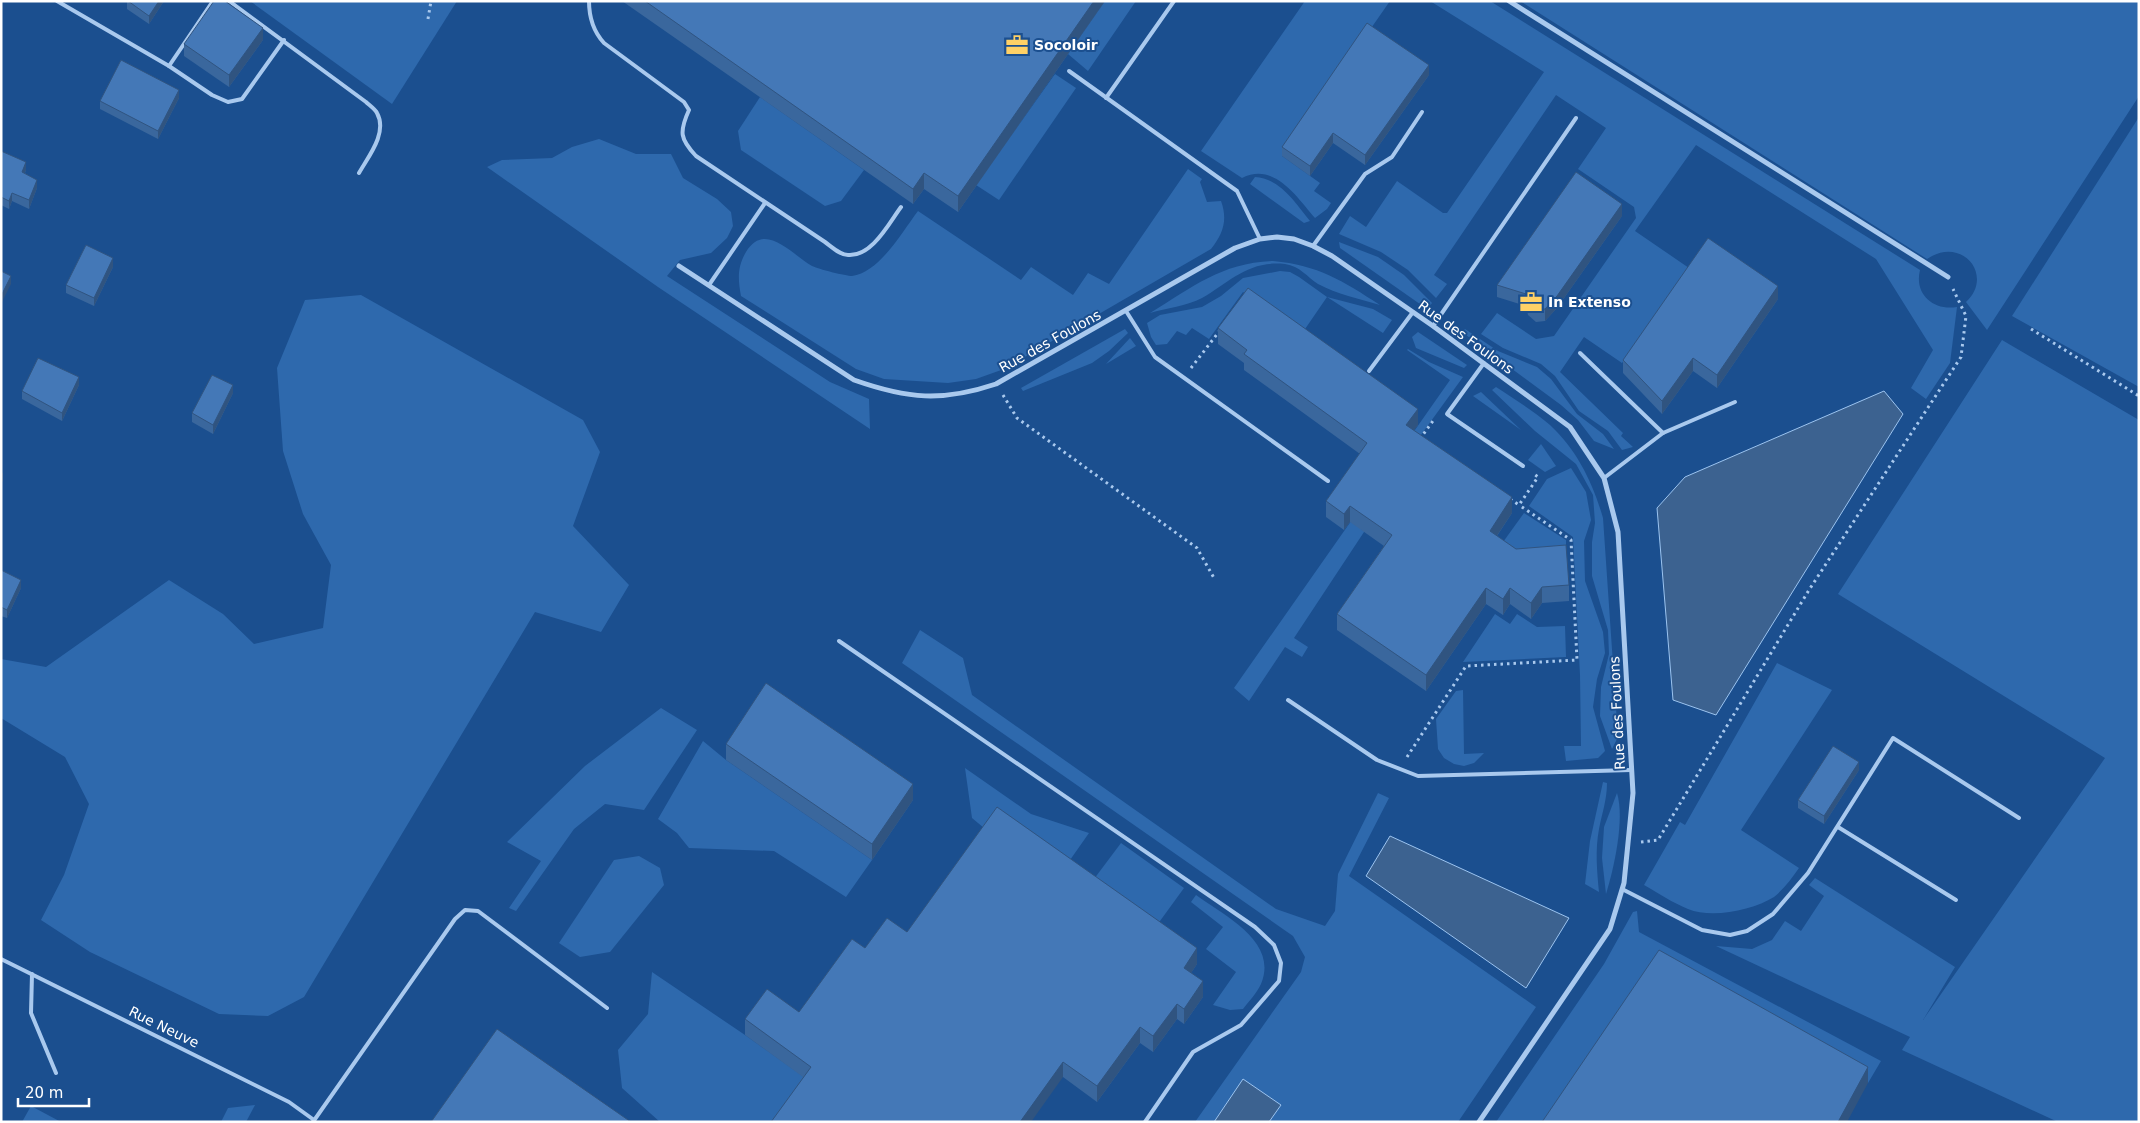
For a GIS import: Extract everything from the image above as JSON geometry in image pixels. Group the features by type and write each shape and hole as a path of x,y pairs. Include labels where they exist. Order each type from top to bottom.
{"street":[{"path":"1509,1 1948,277"},
{"name":"Rue des Foulons","path":"679,266 854,380 877,388 916,396 943,397 967,393 996,384 1235,248 1260,239 1294,239 1332,256 1433,326 1570,427 1604,478 1618,532 1633,793 1622,888 1610,929 1479,1122"}],"lane":[{"path":"57,1 169,66 212,95 228,102 242,99 284,40"},
{"path":"169,66 213,1"},
{"path":"228,1 284,40 366,102 377,114 380,128 378,138 359,173"},
{"path":"589,1 589,14 597,36 684,102 690,110 684,122 682,134 687,147 696,156 841,253 850,256 870,248 901,207"},
{"path":"1106,98 1174,1"},
{"path":"1069,71 1237,191 1260,239"},
{"path":"1313,246 1366,174 1392,158 1422,112"},
{"path":"1433,326 1576,118"},
{"path":"709,285 766,203"},
{"path":"1126,311 1155,357 1328,481"},
{"path":"1370,372 1413,312"},
{"path":"1580,353 1663,433"},
{"path":"1484,363 1447,414 1523,466"},
{"path":"1604,478 1663,433 1735,402"},
{"path":"839,641 1255,927 1274,945 1281,963 1279,981 1240,1025 1193,1052 1145,1122"},
{"path":"1288,700 1377,760 1418,776 1631,770"},
{"path":"1622,888 1702,930 1730,936 1747,931 1773,914 1808,873 1893,738 2019,818"},
{"path":"1838,827 1956,900"},
{"path":"314,1121 455,919 465,910 478,911 607,1008"},
{"name":"Rue Neuve","path":"1,959 289,1102 314,1121"},
{"path":"32,974 31,1013 56,1073"}],"path":[{"path":"428,19 431,1"},
{"path":"1627,844 1658,840 1809,590 1961,356 1966,316 1948,277"},
{"path":"1184,378 1223,326"},
{"path":"2031,329 2139,396"},
{"path":"996,384 1017,418 1197,548 1214,578"},
{"path":"1428,444 1420,438 1440,410 1447,414"},
{"path":"1519,505 1538,477 1523,466"},
{"path":"1399,768 1466,666 1552,663 1577,660 1571,540 1502,494"},
{"path":"1491,664 1491,670"}],"shaded area":[{"path":"250,1 457,1 392,104"},
{"path":"1105,1 1136,1 1088,71 1068,54"},
{"path":"1305,1 1390,1 1282,156 1320,183 1314,191 1331,203 1327,209 1315,218 1292,191 1274,178 1264,174 1254,174 1242,178 1201,151"},
{"path":"1430,1 1490,1 1920,270 1920,286 1927,299 1940,306 1948,308 1957,307 1950,363 1926,399 1911,388 1933,350 1876,259 1696,145 1635,231 1689,268 1622,363 1584,337 1560,372 1623,433 1621,436 1633,447 1622,450 1608,431 1579,411 1555,376 1541,364 1503,348 1481,334 1497,313 1536,339 1554,336 1636,218 1634,207 1578,169 1606,128 1556,95 1434,275 1447,284 1436,298 1408,270 1381,252 1339,234 1350,216 1366,227 1397,181 1443,213 1447,213 1544,72"},
{"path":"1520,1 2139,1 2139,96 1987,330 1966,302 1974,291 1977,281 1975,270 1970,261 1962,255 1952,252 1940,253 1927,259"},
{"path":"1055,74 1076,88 999,200 976,185"},
{"path":"760,97 864,170 841,201 825,206 741,150 738,131"},
{"path":"2139,117 2139,387 2012,316"},
{"path":"599,139 636,154 671,154 683,178 717,199 731,212 733,226 727,238 711,253 680,260 667,276 830,382 869,399 870,429 658,287 487,167 502,160 552,158 572,147"},
{"path":"1188,169 1202,179 1200,182 1207,202 1221,201 1224,214 1223,226 1219,238 1211,249 1004,369 976,379 948,383 884,379 856,369 741,296 739,279 743,258 753,243 761,239 778,243 812,266 852,276 862,273 881,259 918,211 1021,280 1031,267 1073,295 1088,273 1109,284"},
{"path":"1255,177 1264,178 1280,187 1310,221 1304,223 1250,184"},
{"path":"1339,242 1378,257 1404,275 1432,303 1427,309 1340,248"},
{"path":"1273,261 1317,270 1342,282 1380,305 1325,288 1299,269 1290,265 1272,264 1260,265 1250,269 1196,301 1150,313 1223,271 1238,266"},
{"path":"1280,271 1290,272 1327,297 1303,332 1243,292 1209,339 1192,328 1186,335 1177,331 1167,344 1156,345 1151,337 1147,323 1160,315 1202,307 1221,296 1243,278"},
{"path":"361,295 583,420 600,452 573,526 629,585 601,632 535,612 304,997 268,1016 219,1014 90,952 41,920 64,875 89,804 65,757 1,718 1,659 46,667 169,580 223,614 254,644 323,628 331,565 303,514 283,451 277,368 305,300"},
{"path":"1327,297 1373,309 1392,320 1383,333"},
{"path":"1125,329 1128,333 1109,351 1092,363 1023,391 1021,388"},
{"path":"1465,329 1498,351 1537,367 1551,379 1577,414 1603,434 1614,449 1594,441 1578,420 1561,405 1462,332"},
{"path":"1418,332 1467,365 1464,368 1416,348 1412,337"},
{"path":"1130,338 1136,346 1106,364"},
{"path":"2002,340 2139,420 2139,1122 2058,1122 1902,1050 1910,1037 1716,946 1752,949 1772,940 1785,921 1801,931 1824,896 1809,885 1815,878 1955,967 1923,1020 2105,758 1838,594"},
{"path":"1408,349 1429,362 1463,377 1418,439 1364,532 1294,638 1308,647 1302,657 1285,647 1249,701 1234,688 1450,380"},
{"path":"1496,387 1537,415 1560,435 1583,468 1599,505 1603,518 1618,737 1612,749 1600,716 1601,687 1609,654 1608,630 1592,576 1592,542 1595,523 1593,495 1576,464 1535,431 1492,390"},
{"path":"1884,391 1903,414 1716,715 1673,700 1657,508 1685,477"},
{"path":"1481,392 1521,430 1473,396"},
{"path":"1541,444 1556,466 1545,472 1528,460"},
{"path":"1571,468 1586,492 1591,520 1584,541 1585,581 1603,632 1605,653 1597,679 1593,707 1605,751 1598,758 1566,761 1564,746 1581,746 1580,675 1573,537 1529,506 1547,479"},
{"path":"1524,513 1566,540 1566,561 1498,549"},
{"path":"1495,614 1510,624 1517,614 1537,627 1565,626 1566,657 1463,662"},
{"path":"920,630 963,658 972,695 1276,909 1325,926 1335,911 1338,874 1378,793 1389,798 1349,876 1536,1007 1458,1122 1269,1122 1281,1105 1243,1080 1214,1122 1195,1122 1301,972 1305,957 1293,936 902,663"},
{"path":"1777,663 1832,690 1741,830 1799,868 1778,894 1755,906 1720,913 1698,912 1688,909 1644,885 1680,822 1685,825"},
{"path":"1463,690 1464,754 1484,753 1474,763 1464,766 1454,764 1444,758 1438,749 1436,719 1456,691"},
{"path":"661,708 697,730 644,810 605,804 574,829 516,911 509,908 541,861 507,842 585,766"},
{"path":"703,741 726,760 872,860 846,897 774,851 689,848 677,833 658,819"},
{"path":"965,768 1031,814 1089,833 1063,870 990,833 972,818"},
{"path":"1603,782 1607,783 1607,789 1597,845 1599,892 1585,884 1590,841"},
{"path":"1617,793 1620,816 1619,830 1606,894 1602,858 1604,827"},
{"path":"1390,836 1569,918 1526,988 1366,876"},
{"path":"1121,843 1184,888 1152,932 1088,887"},
{"path":"639,856 660,868 664,885 610,952 580,957 559,943 614,860"},
{"path":"1196,895 1245,931 1255,942 1262,955 1264,969 1261,984 1243,1009 1230,1010 1213,1005 1236,972 1206,949 1223,927 1191,902"},
{"path":"1637,911 1639,932 1881,1061 1868,1083 1659,966 1553,1122 1496,1122 1604,964 1633,912"},
{"path":"652,972 811,1082 782,1122 660,1122 622,1088 618,1050 648,1014"},
{"path":"1243,1079 1281,1105 1269,1122 1214,1122"},
{"path":"255,1105 246,1122 221,1122 228,1108"},
{"path":"31,1106 61,1122 22,1122"}],"building":[{"path":"128,1 159,1 149,16"},
{"path":"214,1 225,1 263,28 229,75 184,44"},
{"path":"645,1 1094,1 958,196 924,173 913,189"},
{"path":"1367,23 1429,65 1365,155 1333,133 1310,166 1282,147"},
{"path":"121,60 179,90 158,131 100,101"},
{"path":"1,151 26,162 22,172 37,180 29,200 12,193 9,201 1,197"},
{"path":"1576,172 1622,204 1557,296 1545,309 1536,310 1528,303 1526,294 1497,285"},
{"path":"1708,238 1778,286 1717,375 1693,358 1662,401 1623,360"},
{"path":"86,245 113,258 94,298 66,285"},
{"path":"1,271 11,276 1,296"},
{"path":"1248,288 1418,409 1406,425 1512,497 1490,531 1516,549 1566,545 1569,585 1542,587 1531,603 1510,588 1503,599 1486,588 1426,675 1337,614 1392,535 1350,506 1344,514 1326,501 1367,443 1244,354 1247,350 1218,328"},
{"path":"38,358 79,377 62,413 22,391"},
{"path":"212,375 233,385 213,425 192,413"},
{"path":"1,570 21,580 7,610 1,607"},
{"path":"766,683 913,784 872,844 726,744"},
{"path":"1833,746 1859,762 1824,816 1798,800"},
{"path":"997,807 1197,948 1184,968 1203,981 1184,1009 1177,1004 1153,1036 1140,1027 1097,1086 1063,1062 1020,1122 771,1122 811,1067 745,1019 767,989 799,1012 852,939 865,948 887,918 907,932"},
{"path":"1659,950 1868,1067 1838,1122 1542,1122"},
{"path":"497,1029 631,1122 431,1122"}],"place":[{"name":"Socoloir","path":"1017,45"},
{"name":"In Extenso","path":"1531,302"}]}
